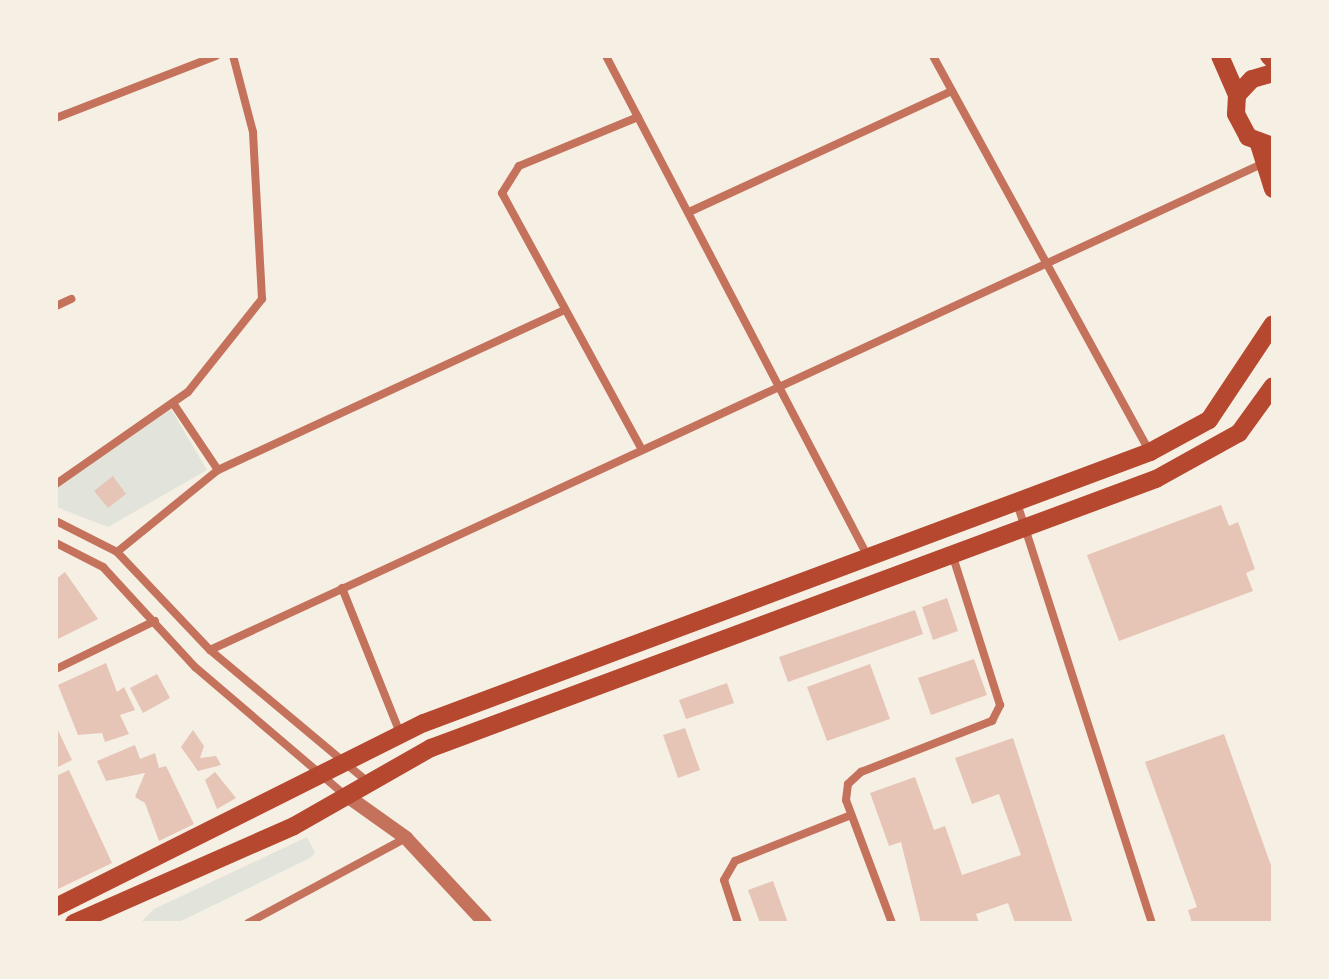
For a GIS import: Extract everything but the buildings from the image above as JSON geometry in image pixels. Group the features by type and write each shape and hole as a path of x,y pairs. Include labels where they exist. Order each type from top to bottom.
{"main road":[{"path":"1220,56 1237,95 1240,127 1267,150 1273,189"},
{"path":"1269,56 1273,60"},
{"path":"1237,95 1252,79 1273,73"},
{"path":"56,907 400,733 1150,452 1209,420 1273,324"},
{"path":"74,923 108,915 350,798 431,748 953,557 1156,479 1239,433 1273,386"}],"street":[{"path":"56,118 216,56"},
{"path":"56,484 173,403 262,299 253,132 233,56"},
{"path":"606,56 782,385 868,557"},
{"path":"933,56 1150,452"},
{"path":"689,212 952,91"},
{"path":"638,117 519,166 505,179 502,193 640,446"},
{"path":"210,650 640,446 782,385 1046,261 1267,150"},
{"path":"56,306 71,299"},
{"path":"117,552 218,470 565,310"},
{"path":"173,403 218,470"},
{"path":"1017,502 1152,923"},
{"path":"56,521 117,552 210,650 346,760 372,785"},
{"path":"56,543 103,567 195,667 319,776 406,838 485,923"},
{"path":"892,923 851,815 848,784 861,772 992,721 1000,705 953,557"},
{"path":"342,588 400,733"},
{"path":"56,669 155,621"},
{"path":"738,923 724,880 735,861 851,815"},
{"path":"248,923 406,838"}],"shaded area":[{"path":"171,409 207,470 108,527 56,507 56,488"},
{"path":"307,837 315,853 310,858 177,923 140,923 154,909"}]}
